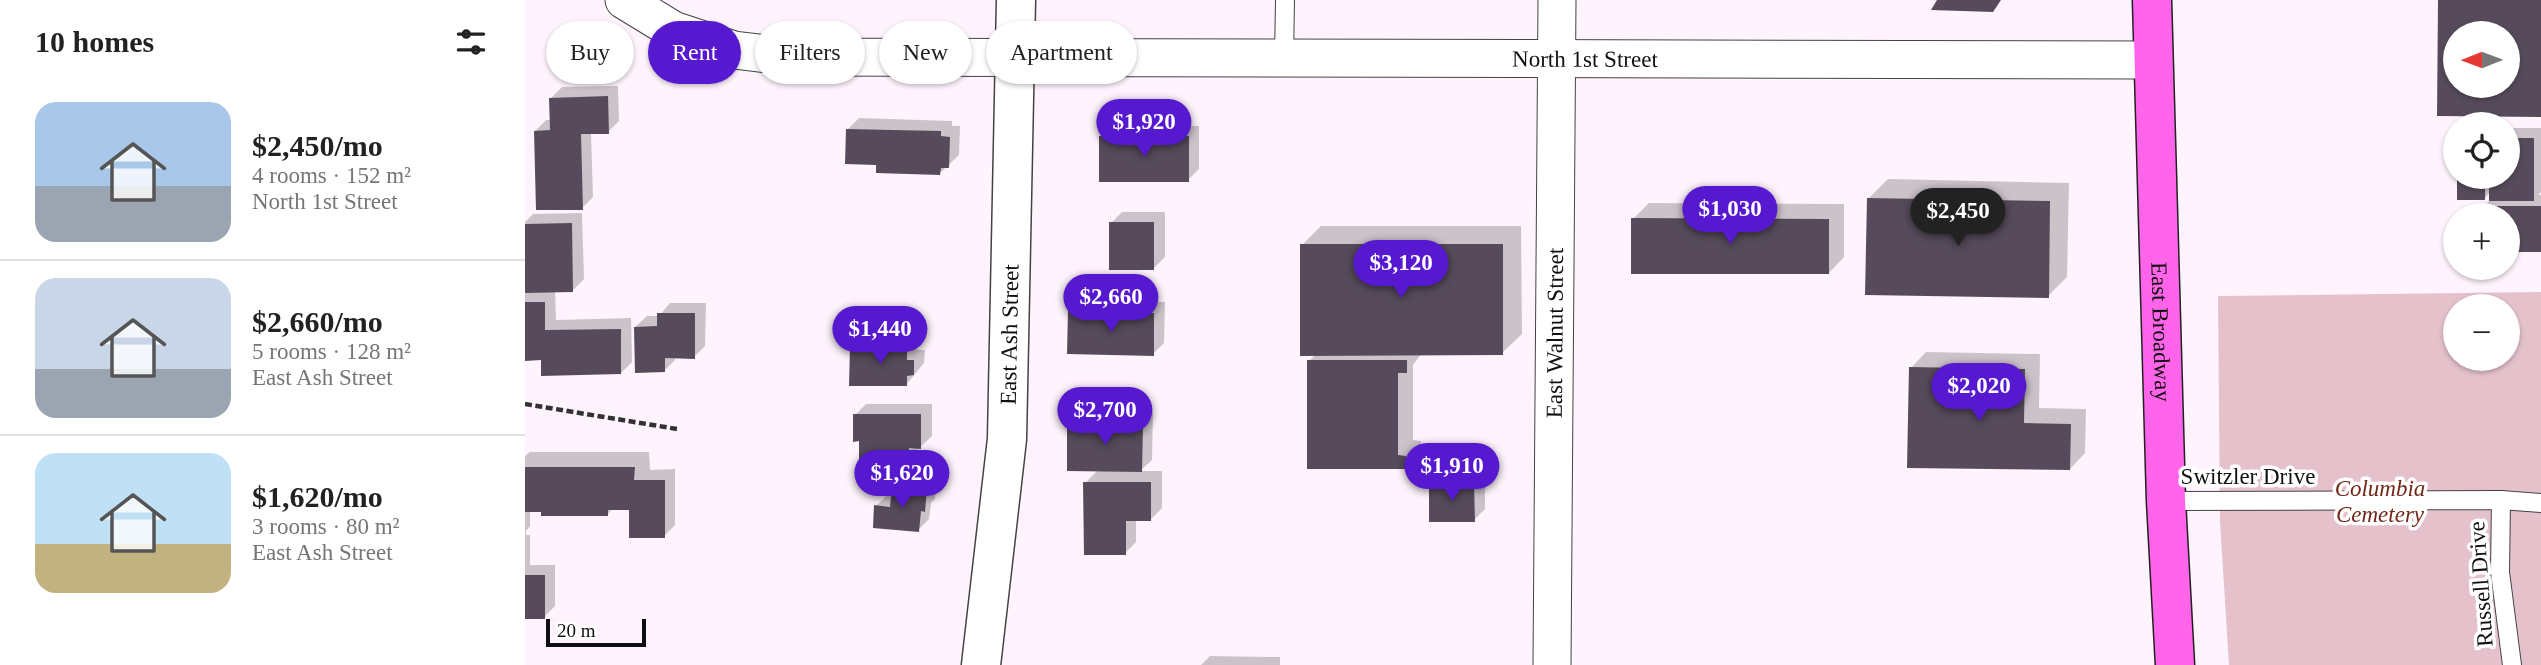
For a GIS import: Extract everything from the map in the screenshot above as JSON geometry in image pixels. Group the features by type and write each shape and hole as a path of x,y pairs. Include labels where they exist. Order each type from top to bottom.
{"main road":[{"name":"East Broadway","path":"2152,0 2166,501 2175,665"}],"street":[{"name":"North 1st Street","path":"624,0 673,30 734,50 793,57 986,57"},
{"name":"East Ash Street","path":"1016,0 1016,21"},
{"name":"East Walnut Street","path":"1552,665 1557,0"},
{"name":"North 1st Street","path":"1137,57 1556,61 2153,60"},
{"name":"East Ash Street","path":"981,665 1007,439 1015,84"}],"lane":[{"path":"1284,58 1285,0"},
{"name":"Switzler Drive","path":"2166,501 2501,499 2541,503"},
{"name":"Russell Drive","path":"2501,499 2500,572 2512,665"}],"path":[{"path":"525,404 677,429"}],"green space":[{"name":"Columbia Cemetery","path":"2541,292 2541,665 2229,665 2220,521 2218,296"}],"building":[{"path":"1937,0 2001,0 1993,12 1931,10"},
{"path":"2438,0 2541,0 2541,117 2520,117 2520,112 2443,112 2443,116 2437,116"},
{"path":"608,96 609,134 581,134 583,210 536,210 534,131 550,130 549,98"},
{"path":"846,129 941,131 941,136 950,137 949,168 941,168 940,175 876,173 876,165 845,164"},
{"path":"1099,136 1189,136 1189,182 1099,182"},
{"path":"2520,138 2534,138 2534,201 2489,201 2489,189 2520,189"},
{"path":"2457,189 2485,189 2485,200 2457,200"},
{"path":"1867,198 2050,201 2049,298 1865,295"},
{"path":"2520,206 2541,206 2541,252 2520,252"},
{"path":"1631,218 1829,219 1829,274 1631,274"},
{"path":"1109,222 1154,222 1154,270 1109,270"},
{"path":"572,223 573,292 525,293 525,224"},
{"path":"1300,244 1503,244 1503,355 1300,356"},
{"path":"525,302 545,302 545,330 621,329 621,374 541,376 541,360 525,361"},
{"path":"1068,311 1154,313 1154,356 1067,354"},
{"path":"657,313 695,313 695,359 665,358 665,372 635,373 634,327 657,326"},
{"path":"850,346 907,347 907,360 914,360 914,375 907,376 907,386 849,386"},
{"path":"1307,360 1407,360 1407,373 1398,373 1398,455 1406,456 1406,469 1307,469"},
{"path":"1909,367 2025,369 2024,423 2071,424 2070,470 1907,468"},
{"path":"853,414 921,414 921,449 909,448 908,461 859,461 859,441 853,442"},
{"path":"1067,422 1143,424 1142,472 1067,471"},
{"path":"525,467 635,467 634,480 665,480 665,538 629,538 629,510 608,510 608,516 541,516 541,512 525,512"},
{"path":"1083,482 1151,482 1151,521 1126,521 1126,555 1084,555"},
{"path":"1429,483 1474,483 1475,522 1429,522"},
{"path":"892,485 927,488 925,512 921,511 919,532 873,528 874,505 890,507"},
{"path":"525,575 545,575 545,619 525,619"}]}
